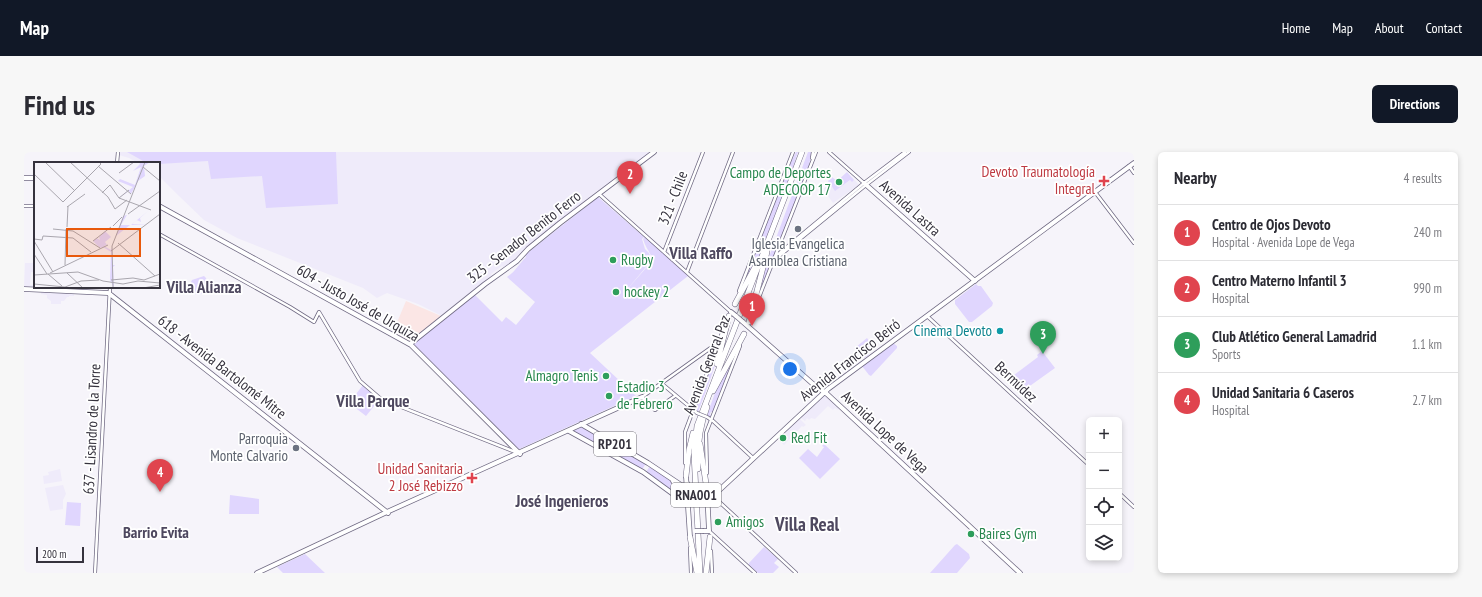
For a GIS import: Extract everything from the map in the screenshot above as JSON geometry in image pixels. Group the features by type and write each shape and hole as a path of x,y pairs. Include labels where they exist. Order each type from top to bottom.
{"highway":[{"path":"787,192 799,152"},
{"name":"Avenida General Paz","path":"704,573 698,454 698,438 701,425 802,152"},
{"name":"Avenida General Paz","path":"700,573 694,447 698,415 712,385 806,152"},
{"path":"735,304 766,251"},
{"path":"746,323 766,251"},
{"path":"712,385 730,314"},
{"path":"713,391 744,334"},
{"path":"686,476 690,442 698,415"},
{"path":"701,425 701,450 707,490"},
{"path":"690,534 697,573"},
{"path":"704,573 710,537"}],"main road":[{"name":"325 - Senador Benito Ferro","path":"410,344 485,284 514,263 533,245 654,152"},
{"name":"Avenida Francisco Beiró","path":"705,499 713,496 824,392 1134,163"},
{"name":"Avenida Lastra","path":"865,184 975,281"},
{"name":"604 - Justo José de Urquiza","path":"160,207 410,344 519,453"},
{"path":"24,289 110,294"},
{"name":"618 - Avenida Bartolomé Mitre","path":"110,294 388,512"},
{"name":"Avenida Lope de Vega","path":"730,314 746,323 756,334 824,392 1020,573"},
{"path":"582,425 637,400 643,399"},
{"name":"RP201","path":"519,453 582,425"},
{"name":"RP201","path":"388,512 582,425"},
{"name":"RP201","path":"582,425 648,463 681,485"},
{"name":"RP201","path":"570,431 643,472 688,505"},
{"path":"673,479 683,496 691,500 705,499 708,504 709,531 695,531 690,534 688,505 691,500 686,476"},
{"path":"672,492 679,490 681,485 685,486 687,483"},
{"name":"Avenida General Paz","path":"705,499 707,490"},
{"path":"708,504 713,496"},
{"path":"259,573 388,512"}],"street":[{"path":"117,162 118,152"},
{"name":"321 - Chile","path":"664,251 703,152"},
{"path":"686,272 733,152"},
{"path":"686,476 684,436 719,342 794,152"},
{"name":"Avenida General Paz","path":"707,490 705,438 744,334 746,323 775,257 811,164 814,152"},
{"name":"Avenida Lastra","path":"829,152 865,184"},
{"path":"775,257 905,152"},
{"path":"773,262 865,184 909,152"},
{"path":"1129,166 1134,173"},
{"path":"1095,192 1134,243"},
{"path":"599,194 664,251 730,314"},
{"path":"160,235 314,322 319,312 360,381 381,399 519,453"},
{"name":"637 - Lisandro de la Torre","path":"95,573 110,288"},
{"name":"Bermúdez","path":"927,316 1086,462"},
{"path":"675,396 655,410 643,399 661,383 719,342"},
{"path":"661,383 698,415 712,420 753,458"},
{"path":"713,496 796,573"},
{"path":"1122,496 1134,507"},
{"path":"709,531 712,573"},
{"path":"709,531 755,573"},
{"path":"690,534 691,573"}],"shaded area":[{"path":"119,152 651,152 600,191 596,191 596,193 528,248 516,260 505,268 502,266 491,274 492,276 442,316 418,304 387,293 377,298 363,288 237,238 204,220 179,196 160,177 160,162 136,162 119,155"},
{"path":"127,152 336,152 338,204 266,208 262,176 211,179 208,161 160,164 160,162 145,162"},
{"path":"796,152 798,152 787,185 762,251 742,287 790,164"},
{"path":"808,152 812,152 807,173 754,309 763,273"},
{"name":"Campo de Deportes ADECOOP 17","path":"847,172 854,180 852,182 850,180 835,191 828,181 832,177 837,181"},
{"path":"852,177 859,185 833,203 823,189 830,184 835,189 849,181"},
{"path":"598,197 644,237 642,239 645,249 649,253 652,260 624,293 653,260 644,242 643,239 645,237 688,276 590,353 636,396 517,450 413,344 474,294 502,322 506,317 516,325 535,302 507,277 526,257 525,255"},
{"path":"25,263 34,263 34,272 31,272 30,285 34,285 34,288 24,288"},
{"path":"204,276 210,289 209,292 197,295 195,294 191,282 192,280"},
{"path":"976,284 981,286 993,303 992,306 972,322 969,322 955,304 955,300"},
{"path":"41,292 74,293 74,296 67,297 64,301 61,301 61,304 51,304 51,301 47,298 47,295 41,294"},
{"path":"406,301 441,316 410,341 393,332"},
{"path":"725,327 720,349 698,412 695,409"},
{"path":"867,338 872,349 866,352 869,355 864,358 856,347"},
{"path":"893,343 897,346 897,348 871,376 869,375 862,366"},
{"path":"738,346 713,412 711,412 711,416 709,417 707,415 716,390"},
{"path":"1042,351 1055,368 1027,388 1014,375 1038,357 1037,355"},
{"path":"363,385 379,400 366,416 349,403"},
{"path":"824,395 826,395 839,409 838,410 835,408 833,410 828,406 815,419 811,418 809,420 807,418 805,421 801,418 801,415"},
{"path":"797,419 800,419 806,425 803,427 802,426 784,445 778,439"},
{"path":"582,427 603,439 594,443 573,431"},
{"path":"607,441 646,463 642,470 599,445"},
{"path":"824,444 840,459 820,479 799,458 808,449 817,457 824,447 822,446"},
{"path":"650,466 672,481 677,489 673,491 646,472"},
{"path":"60,469 62,481 44,484 43,476 49,475 48,472"},
{"path":"63,485 66,494 63,500 63,509 50,511 45,488"},
{"path":"230,495 259,499 259,514 229,514"},
{"path":"67,502 81,503 80,526 65,525"},
{"path":"957,544 969,554 970,558 957,573 930,573 955,545"},
{"path":"764,547 778,559 774,563 779,567 773,573 758,573 749,565 749,563"},
{"path":"305,554 325,573 283,573 277,567"}],"place":[{"name":"Devoto Traumatología Integral","path":"1104,181"},
{"name":"Campo de Deportes ADECOOP 17","path":"839,182"},
{"name":"Centro Materno Infantil 3","path":"630,194"},
{"name":"Iglesia Evangelica Asamblea Cristiana","path":"798,229"},
{"name":"Rugby","path":"613,260"},
{"name":"hockey 2","path":"616,292"},
{"name":"Centro de Ojos Devoto","path":"752,326"},
{"name":"Cinema Devoto","path":"1000,331"},
{"name":"Club Atlético General Lamadrid","path":"1043,354"},
{"name":"Almagro Tenis","path":"606,376"},
{"name":"Estadio 3 de Febrero","path":"609,396"},
{"name":"Red Fit","path":"783,438"},
{"name":"Parroquia Monte Calvario","path":"296,448"},
{"name":"Unidad Sanitaria 2 José Rebizzo","path":"472,478"},
{"name":"Unidad Sanitaria 6 Caseros","path":"160,492"},
{"name":"Amigos","path":"718,522"},
{"name":"Baires Gym","path":"971,534"}],"district":[{"name":"Villa Raffo","path":"701,253"},
{"name":"Villa Alianza","path":"204,287"},
{"name":"Villa Parque","path":"373,401"},
{"name":"José Ingenieros","path":"562,501"},
{"name":"Villa Real","path":"807,524"},
{"name":"Barrio Evita","path":"156,532"}]}
